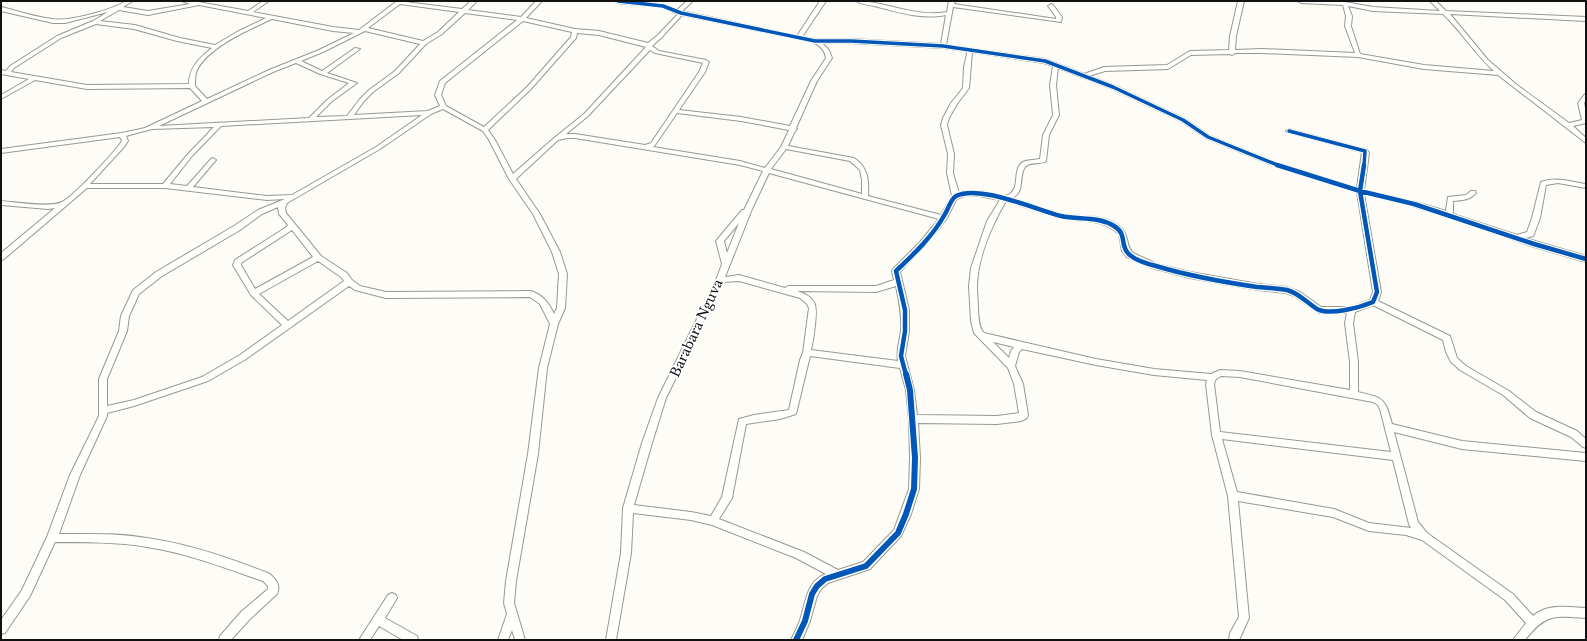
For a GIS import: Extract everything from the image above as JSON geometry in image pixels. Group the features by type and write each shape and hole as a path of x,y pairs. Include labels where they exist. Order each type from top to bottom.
{"street":[{"path":"4,72 59,37 95,22 130,1"},
{"path":"184,1 333,29 362,30 424,43"},
{"path":"249,13 266,1"},
{"path":"350,116 362,100 397,72 424,43 440,33 474,1"},
{"path":"520,640 509,603 511,581 533,454 543,368 554,324 561,308 564,288 563,274 557,254 536,214 512,179 492,140 485,130 443,107 438,95 442,82 522,19 539,1"},
{"path":"618,1 647,2 680,12 815,41 851,41 943,46 969,51 1028,58 1056,65 1113,87 1167,112 1208,137 1272,163 1360,191 1449,215 1516,238 1586,258"},
{"path":"512,179 556,139 586,115 660,36 690,1"},
{"path":"798,38 823,1"},
{"path":"859,1 925,14 937,15 949,13"},
{"path":"1232,53 1234,29 1241,1"},
{"path":"1301,1 1345,4 1373,9 1586,19"},
{"path":"1433,1 1454,21 1478,52 1499,73 1568,124 1586,141"},
{"path":"147,129 321,51 362,30 400,2 464,10 496,17 522,19 575,31 598,34 649,46 657,52 706,62 702,72 675,111 654,147"},
{"path":"943,46 952,3 1059,21 1059,17 1051,6"},
{"path":"1,9 53,22 118,8 148,12 197,4"},
{"path":"1345,4 1349,16 1348,26 1358,55"},
{"path":"206,102 192,86 193,73 204,57 233,36 272,17"},
{"path":"95,22 135,26 179,40 216,47"},
{"path":"485,130 529,88 574,37 575,31"},
{"name":"Barabara Nguva","path":"611,640 626,553 628,508 662,398 720,280 748,209 767,170 794,129 814,81 829,58 829,53 825,47 815,41"},
{"path":"322,73 357,49"},
{"path":"956,196 950,173 951,154 944,126 946,118 954,103 966,88 967,67 970,54 969,51"},
{"path":"1083,76 1104,69 1168,67 1190,53 1306,52 1324,55 1358,55 1417,66 1499,73"},
{"path":"296,61 322,73 354,84 329,101 311,119"},
{"path":"913,419 997,420 1021,417 1024,415 1018,377 1011,366 977,331 973,286 975,268 991,221 1005,198 1013,195 1018,188 1021,168 1026,164 1043,161 1046,135 1056,115 1053,85 1056,65"},
{"path":"4,72 87,87 192,86"},
{"path":"1,97 33,78"},
{"path":"1568,124 1585,121 1581,103 1586,96"},
{"path":"1,629 26,593 52,538 75,475 102,416 103,379 136,292 159,274 237,228 260,212 284,202 378,148 429,113 443,107"},
{"path":"675,111 741,119 794,129"},
{"path":"1,151 122,135 147,129 218,126 350,116 429,113"},
{"path":"165,186 218,126"},
{"path":"796,640 805,621 812,594 817,586 825,578 866,566 898,533 914,489 915,458 913,419 910,390 902,366 901,356 905,331 905,310 896,271 934,231 956,196 967,192 1005,198 1063,216 1091,218 1109,223 1122,233 1126,251 1130,255 1155,266 1190,275 1258,287 1287,290 1297,294 1319,310 1351,310 1373,302 1376,298 1377,292 1360,191 1366,153 1365,150 1289,131"},
{"path":"1,256 86,186 122,146 125,141 122,135"},
{"path":"556,139 575,136 644,148 654,147 767,170 943,218"},
{"path":"784,146 852,159 859,163 866,177 865,196"},
{"path":"190,188 213,160"},
{"path":"1516,238 1530,234 1536,218 1543,184 1545,182 1586,186"},
{"path":"86,186 165,186 268,198 281,198 296,194"},
{"path":"1449,215 1450,199 1468,196 1473,192"},
{"path":"268,198 275,206"},
{"path":"284,202 281,208 283,214 318,258 344,275 349,282 358,288 386,295 531,294 540,296 548,308 554,324"},
{"path":"1,203 48,207 63,205"},
{"path":"726,264 720,241 748,209"},
{"path":"288,326 254,293 237,265 238,262 288,230 291,225"},
{"path":"254,293 318,258"},
{"path":"713,521 727,498 742,422 750,418 771,418 793,412 804,360 807,353 813,308 810,302 803,296 739,278 720,280"},
{"path":"103,411 134,404 205,379 243,357 349,282"},
{"path":"783,290 821,288 876,289 898,282"},
{"path":"1373,302 1447,338 1450,352 1454,360 1463,368 1506,393 1533,415 1574,434 1586,444"},
{"path":"1351,310 1349,323 1354,362 1354,394"},
{"path":"981,335 1154,372 1212,378 1220,373 1240,374 1354,394 1380,403 1384,409 1395,456 1414,524 1424,536 1509,596 1532,622"},
{"path":"1011,366 1015,351 1020,344"},
{"path":"807,353 902,366"},
{"path":"1212,378 1210,384 1216,435 1233,496 1244,618 1234,636 1234,640"},
{"path":"1389,427 1462,445 1586,457"},
{"path":"1216,435 1395,456"},
{"path":"1233,496 1334,513 1369,527 1406,531 1424,536"},
{"path":"628,508 691,516 713,521 800,555 837,575"},
{"path":"52,538 105,538 147,542 174,548 266,577 273,584 273,591 245,616 224,640"},
{"path":"364,640 392,598"},
{"path":"1518,640 1532,622 1543,613 1558,610 1586,613"},
{"path":"502,640 512,614"},
{"path":"378,620 413,640"}],"cycle path":[{"path":"618,1 663,6 681,13 815,41 851,41 943,46 1045,61 1113,87 1183,120 1208,137 1272,163 1360,191 1414,204 1478,224 1534,244 1586,259"},
{"path":"796,640 805,621 812,594 817,586 825,579 866,566 898,533 906,514 914,489 915,458 910,390 901,356 905,331 905,310 896,271 923,244 935,229 946,213 953,199 966,193 979,193 1009,200 1062,216 1094,219 1109,223 1122,233 1126,251 1130,255 1155,266 1190,275 1258,287 1287,290 1297,294 1319,310 1351,310 1373,302 1376,298 1377,292 1360,191 1366,153 1365,151 1289,131"}]}
